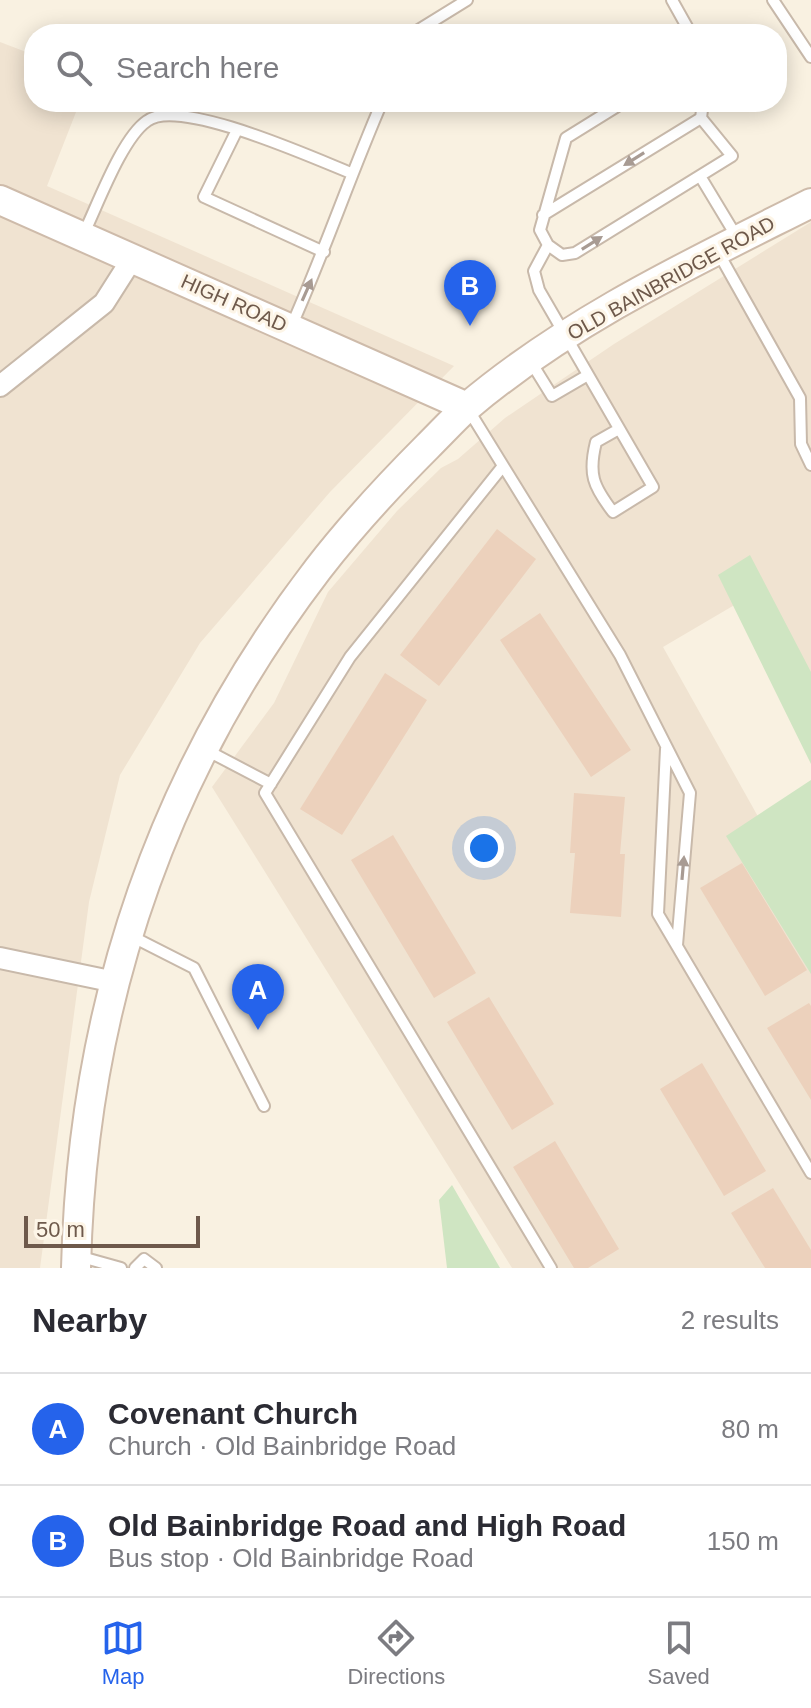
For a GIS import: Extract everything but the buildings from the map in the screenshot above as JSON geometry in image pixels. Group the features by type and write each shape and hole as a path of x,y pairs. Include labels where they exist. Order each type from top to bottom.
{"main road":[{"name":"HIGH ROAD","path":"0,200 467,407"},
{"name":"OLD BAINBRIDGE ROAD","path":"76,1262 84,1143 101,1039 141,891 170,815 203,748 233,692 287,609 352,525 467,407 565,336 668,275 811,203"}],"street":[{"path":"0,386 104,303 132,259"},
{"path":"0,958 115,982"}],"lane":[{"path":"428,24 467,0"},
{"path":"672,0 685,24"},
{"path":"773,0 811,57"},
{"path":"291,329 378,112"},
{"path":"608,112 566,138 540,230 548,245 562,255 575,253 732,156 701,118 702,112"},
{"path":"83,236 131,136 148,119 171,114 201,118 351,173"},
{"path":"543,215 701,118"},
{"path":"237,130 204,197 324,252"},
{"path":"700,176 727,245 806,395 801,444 811,465"},
{"path":"548,245 534,271 539,290 653,487 613,512 595,484 590,466 596,442 619,429"},
{"path":"530,361 552,396 588,375"},
{"path":"467,407 620,655 690,793 677,945"},
{"path":"503,466 350,657 265,793 551,1268"},
{"path":"666,745 658,914 811,1173"},
{"path":"203,748 271,784"},
{"path":"129,935 194,968 264,1106"},
{"path":"135,1268 144,1259 156,1268"},
{"path":"76,1262 121,1268"}],"shaded area":[{"path":"0,42 24,51 24,112 76,112 47,186 454,366 330,492 200,643 120,775 89,902 40,1268 0,1268"},
{"path":"811,222 811,674 760,590 663,647 811,911 811,1268 512,1268 212,787 274,703 328,592 397,511 441,468 458,459 505,418 614,344"}],"green space":[{"path":"750,555 811,672 811,764 718,575"},
{"path":"811,780 811,974 726,836"},
{"path":"452,1185 500,1268 447,1268 439,1200"}],"place":[{"name":"Old Bainbridge Road and High Road","path":"470,326"},
{"name":"Covenant Church","path":"258,1030"}]}
